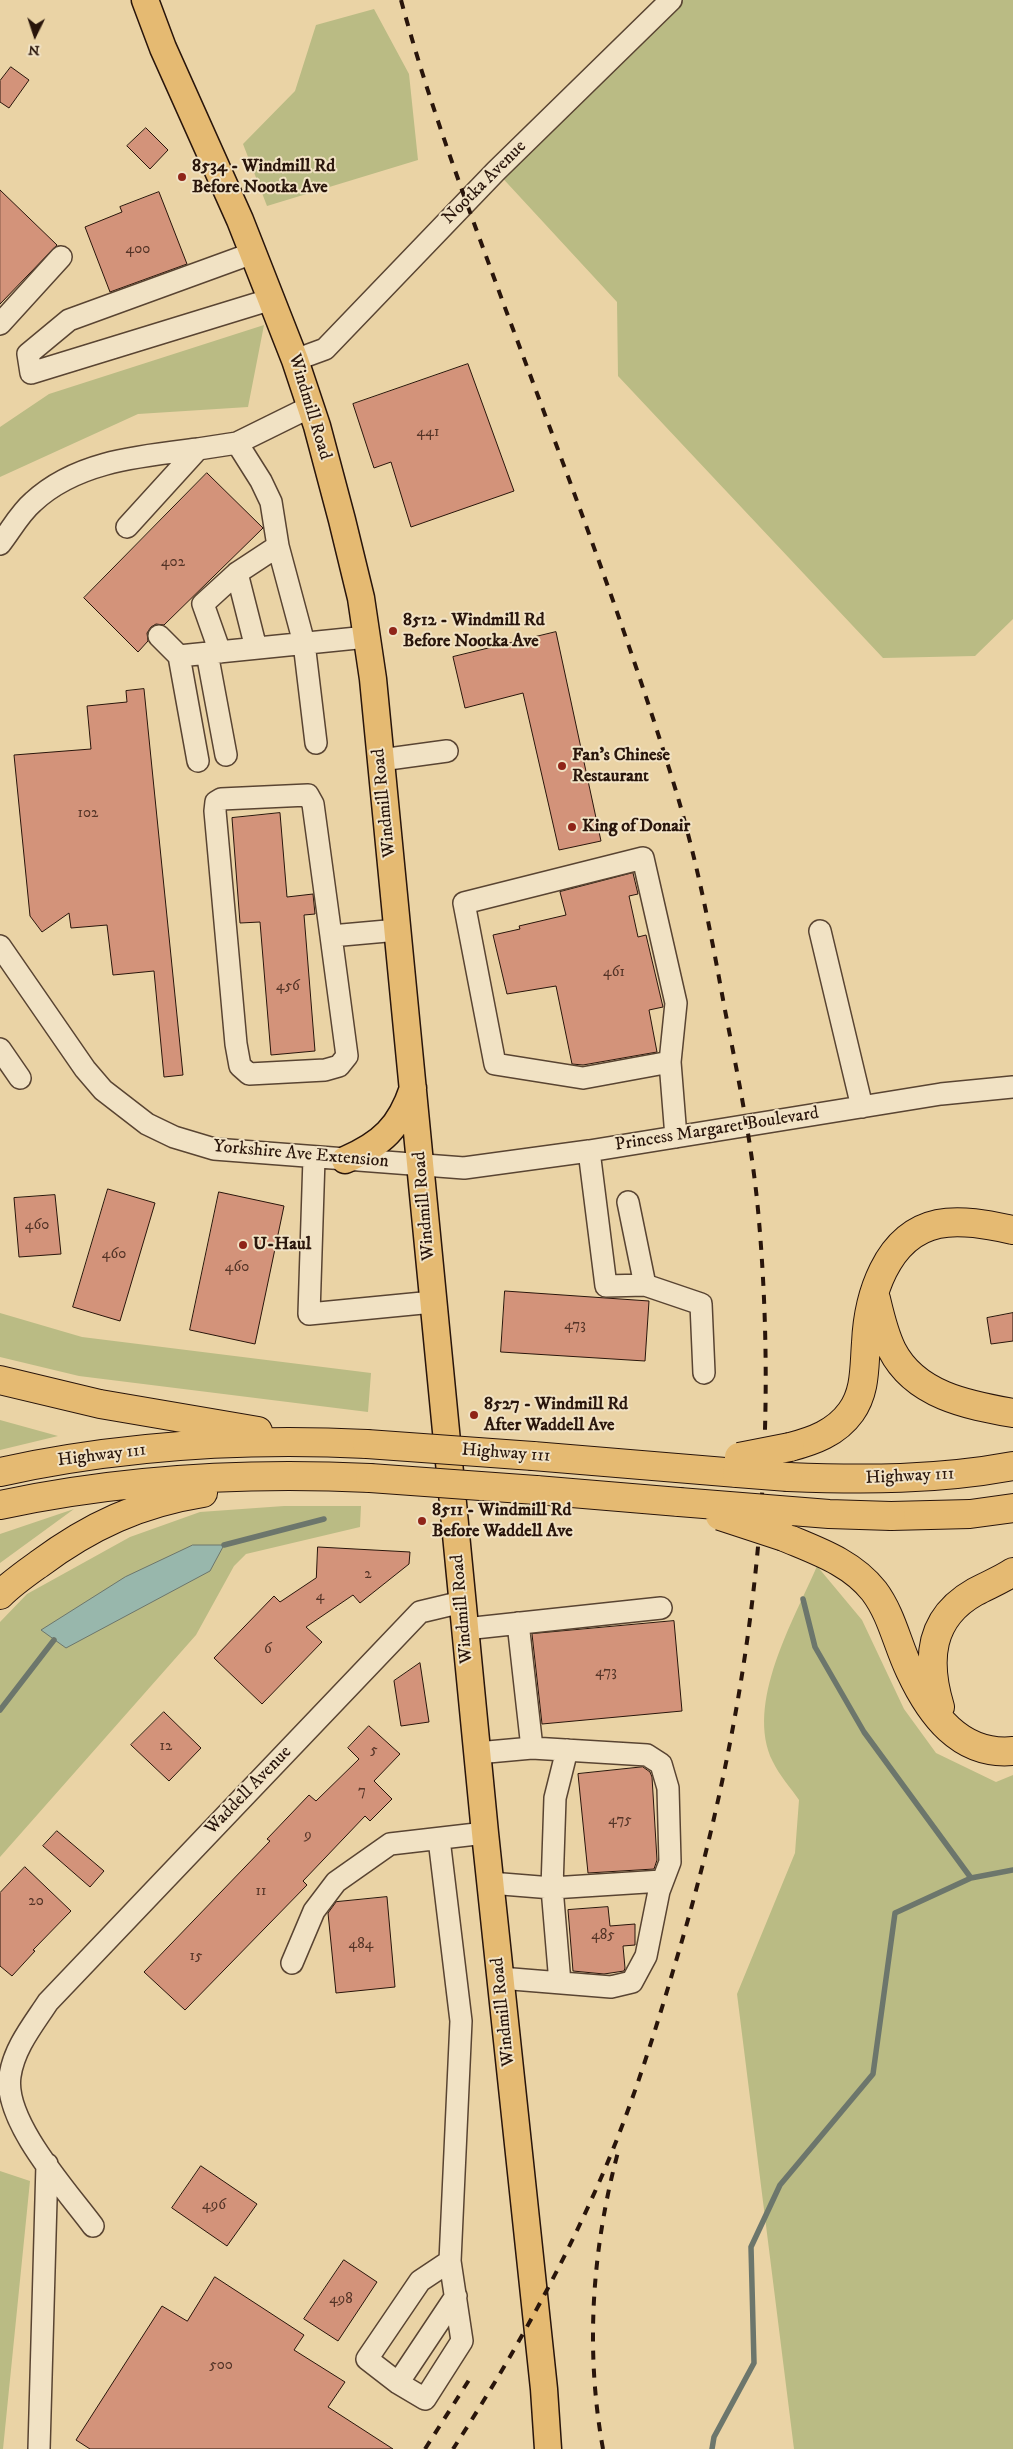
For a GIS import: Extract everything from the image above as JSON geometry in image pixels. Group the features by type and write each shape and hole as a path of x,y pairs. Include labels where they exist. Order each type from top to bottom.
{"highway":[{"path":"738,1465 830,1432 842,1423 852,1411 861,1392 866,1371 866,1341 874,1293 878,1280 888,1261 902,1244 918,1231 936,1224 957,1222 1013,1230"},
{"path":"874,1293 883,1328 892,1350 902,1366 920,1382 936,1393 959,1402 1013,1413"},
{"path":"0,1380 100,1404 316,1442"},
{"name":"Highway 111","path":"0,1472 93,1456 208,1445 316,1442 367,1444 676,1467 738,1465 788,1477 900,1480 973,1473 1013,1466"},
{"path":"0,1595 9,1586 64,1545 120,1515 172,1498 312,1475"},
{"name":"Highway 111","path":"0,1505 67,1492 200,1477 312,1475 536,1490 820,1513 891,1516 970,1514 1013,1508"},
{"path":"679,1502 784,1538 836,1559 873,1590 894,1627 910,1670 924,1697 946,1728 962,1740 980,1748 999,1752 1013,1751"},
{"path":"946,1728 932,1683 932,1658 937,1632 951,1610 974,1592 1013,1572"}],"main road":[{"name":"Windmill Road","path":"145,0 163,48 253,253 295,360 342,520 361,598 381,760 414,1085 462,1602 544,2388 548,2449"},
{"path":"344,1160 376,1144 388,1133 406,1108 414,1085"}],"street":[{"name":"Nootka Avenue","path":"295,360 325,349 490,177 671,0"},
{"path":"253,253 69,320 28,354 31,373 272,299"},
{"path":"0,324 61,257"},
{"path":"0,544 32,502 63,479 123,458 237,443 310,406"},
{"path":"237,443 261,480 272,502 278,546 304,643 316,744"},
{"path":"127,527 198,448"},
{"path":"226,755 213,652 203,604 238,573 278,546"},
{"path":"238,573 256,648"},
{"path":"159,636 179,656 198,761"},
{"path":"179,656 367,637"},
{"path":"381,760 447,751"},
{"path":"308,795 313,804 331,936 347,1056 339,1066 325,1070 249,1074 240,1066 236,1044 215,811 216,802 222,799 308,795"},
{"path":"670,1062 583,1078 495,1064 464,903 643,858 676,1003 670,1062 676,1137"},
{"path":"331,936 398,930"},
{"path":"820,931 862,1107"},
{"name":"Yorkshire Ave Extension","path":"0,946 86,1069 103,1090 137,1118 174,1137 214,1149 422,1166"},
{"path":"0,1049 20,1078"},
{"name":"Princess Margaret Boulevard","path":"422,1166 464,1168 588,1151 941,1094 1013,1087"},
{"path":"588,1151 606,1286 645,1285 701,1304 704,1373"},
{"path":"314,1158 309,1314 433,1302"},
{"path":"628,1202 645,1285"},
{"name":"Waddell Avenue","path":"93,2226 20,2124 10,2101 10,2077 19,2046 48,2002 420,1612 462,1602"},
{"path":"465,1629 661,1608"},
{"path":"518,1623 532,1748"},
{"path":"477,1753 532,1748 647,1755 661,1764 668,1788 670,1862 662,1880 646,1956 632,1982 611,1988 500,1978"},
{"path":"560,1983 552,1888 555,1798 566,1750"},
{"path":"292,1963 314,1911 336,1882 390,1844 485,1834"},
{"path":"439,1839 461,2021 450,2261 462,2341 425,2399 398,2383 367,2359 420,2281 450,2261"},
{"path":"490,1883 552,1888 662,1880"},
{"path":"39,2449 47,2164"},
{"path":"398,2383 456,2296"}],"green space":[{"path":"671,0 1013,0 1013,619 975,656 883,658 618,376 617,302 496,171"},
{"path":"374,9 409,74 418,160 267,206 243,144 295,91 316,25"},
{"path":"264,325 248,407 138,414 0,477 0,427 49,394"},
{"path":"0,1313 82,1337 371,1373 368,1412 79,1376 0,1357"},
{"path":"0,1420 58,1436 0,1450"},
{"path":"284,1506 361,1506 360,1527 246,1554 234,1566 196,1635 0,1857 0,1622 27,1594 130,1537 200,1512"},
{"path":"74,1509 0,1563 0,1534"},
{"path":"817,1566 862,1620 904,1709 936,1753 996,1782 1013,1775 1013,2449 794,2449 737,1994 795,1853 799,1800 773,1762 766,1739 764,1715 768,1689 785,1636"},
{"path":"0,2171 30,2181 3,2449 0,2449"}],"water":[{"path":"193,1545 224,1545 210,1571 66,1648 41,1630 125,1577"}],"building":[{"path":"11,67 29,80 9,108 0,102 0,81"},
{"path":"146,128 168,150 150,169 127,146"},
{"path":"0,190 57,245 0,304"},
{"path":"159,192 187,264 110,292 85,227 122,212 120,207"},
{"path":"468,364 514,491 411,527 391,462 374,468 353,404"},
{"path":"207,473 263,528 164,625 156,624 151,627 147,633 148,641 138,652 84,598"},
{"path":"556,632 601,841 559,850 523,693 465,708 453,657"},
{"path":"144,689 183,1075 164,1077 154,971 113,975 107,925 71,928 69,913 42,932 30,916 14,755 91,749 87,706 127,702 126,691"},
{"path":"280,813 287,897 313,894 315,914 304,915 315,1051 271,1055 260,922 240,923 232,818"},
{"path":"633,873 638,894 629,896 638,937 646,935 663,1007 649,1010 657,1052 583,1065 572,1064 556,986 507,994 493,935 520,929 519,926 566,915 560,892"},
{"path":"108,1189 155,1203 120,1321 73,1307"},
{"path":"219,1192 284,1206 255,1344 190,1330"},
{"path":"55,1195 61,1254 19,1257 14,1198"},
{"path":"505,1291 649,1301 645,1361 501,1352"},
{"path":"1013,1313 1013,1341 991,1344 987,1318"},
{"path":"318,1547 410,1552 409,1564 360,1603 353,1595 306,1627 322,1642 262,1704 214,1658 274,1596 280,1602 316,1578"},
{"path":"674,1621 682,1711 542,1724 532,1634"},
{"path":"420,1663 429,1722 401,1726 394,1681"},
{"path":"164,1712 201,1748 169,1781 131,1745"},
{"path":"369,1726 400,1754 374,1781 392,1799 370,1821 365,1816 303,1881 307,1885 185,2010 144,1972 270,1841 267,1839 309,1795 316,1801 359,1759 348,1748"},
{"path":"643,1767 650,1772 652,1777 657,1860 654,1869 588,1873 578,1774"},
{"path":"57,1831 104,1871 90,1887 43,1846"},
{"path":"25,1867 71,1911 33,1950 35,1951 12,1976 0,1966 0,1893"},
{"path":"387,1897 395,1987 336,1993 328,1913 336,1902"},
{"path":"608,1907 610,1926 635,1924 635,1945 623,1946 624,1971 604,1974 573,1971 568,1910"},
{"path":"201,2166 257,2204 227,2246 172,2208"},
{"path":"344,2260 377,2282 338,2341 304,2319"},
{"path":"215,2277 304,2335 294,2350 345,2382 328,2407 393,2449 90,2449 76,2440 162,2306 187,2321"}],"waterway":[{"path":"224,1545 324,1519"},
{"path":"803,1599 815,1647 864,1732 971,1878"},
{"path":"0,1710 54,1640"},
{"path":"712,2449 714,2437 754,2363 751,2247 780,2185 873,2074 895,1913 971,1878 1013,1870"}],"railway":[{"path":"401,0 449,154 572,486 657,730 684,817 709,924 749,1140 759,1221 765,1317 765,1412 761,1507 752,1600 739,1693 721,1786 699,1878 649,2050 622,2127 601,2178 533,2316 494,2384 453,2449"},
{"path":"603,2449 597,2412 594,2374 594,2300 602,2225 618,2152"},
{"path":"425,2449 469,2380"}],"place":[{"name":"8534 - Windmill Rd Before Nootka Ave","path":"182,177"},
{"name":"8512 - Windmill Rd Before Nootka Ave","path":"393,631"},
{"name":"Fan's Chinese Restaurant","path":"562,766"},
{"name":"King of Donair","path":"572,827"},
{"name":"U-Haul","path":"243,1245"},
{"name":"8527 - Windmill Rd After Waddell Ave","path":"474,1415"},
{"name":"8511 - Windmill Rd Before Waddell Ave","path":"422,1521"}]}
